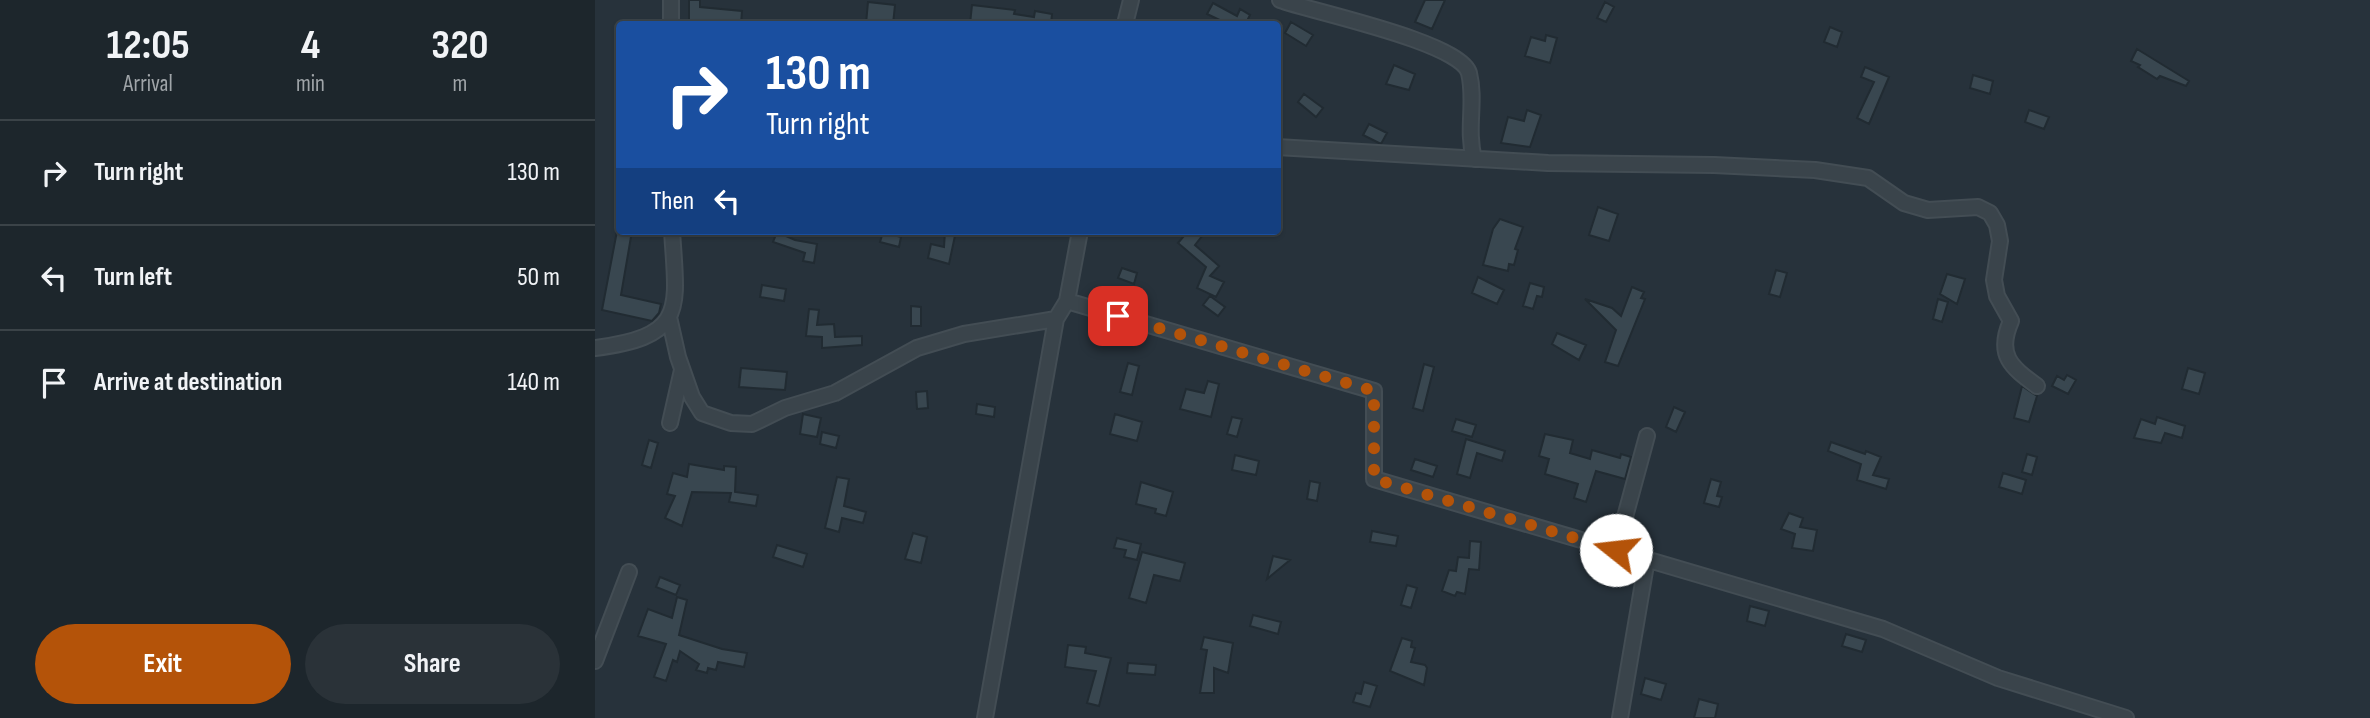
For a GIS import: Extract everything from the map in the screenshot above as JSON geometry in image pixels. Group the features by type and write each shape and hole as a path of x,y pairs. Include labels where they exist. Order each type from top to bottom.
{"street":[{"path":"671,0 671,21"},
{"path":"1126,21 1131,0"},
{"path":"1280,0 1412,38 1462,62 1468,70 1470,84 1468,132 1473,159"},
{"path":"1281,147 1473,159 1815,170 1868,177 1904,203 1928,210 1978,207 1990,213 1997,225 2000,241 1994,280 1997,296 2011,321 2006,332 2004,352 2014,369 2037,386"},
{"path":"595,348 624,344 662,328 669,317 677,292 672,235"},
{"path":"985,718 1056,319 1067,301 1079,235"},
{"path":"1067,301 1374,391 1374,479 1883,629 1998,678 2126,718"},
{"path":"669,317 692,397 702,413 731,424 752,424 786,408 835,393 917,348 964,334 1056,319"},
{"path":"670,423 682,369"},
{"path":"1616,550 1647,436"},
{"path":"1619,718 1647,559"},
{"path":"595,661 629,572"}],"building":[{"path":"689,0 700,0 700,7 742,11 741,21 689,21"},
{"path":"1425,0 1445,0 1432,29 1415,22"},
{"path":"868,2 895,5 893,21 866,21"},
{"path":"1605,2 1614,7 1606,22 1597,18"},
{"path":"1213,3 1237,16 1240,9 1250,15 1247,21 1222,21 1207,14"},
{"path":"972,5 1015,10 1014,14 1034,17 1035,11 1052,14 1051,21 970,21"},
{"path":"1291,22 1313,35 1306,46 1285,33"},
{"path":"1830,27 1842,32 1837,47 1824,42"},
{"path":"1546,35 1557,38 1550,63 1525,56 1531,37 1545,41"},
{"path":"2137,49 2189,81 2186,86 2160,76 2157,79 2138,67 2140,65 2131,61"},
{"path":"1394,65 1415,74 1409,90 1386,84"},
{"path":"1865,67 1889,77 1869,124 1857,118 1874,82 1861,77"},
{"path":"1973,75 1993,81 1990,94 1970,88"},
{"path":"1304,94 1323,108 1316,117 1298,102"},
{"path":"1527,110 1541,115 1530,147 1501,143 1508,117 1524,121"},
{"path":"2029,110 2049,117 2044,129 2025,122"},
{"path":"1369,124 1387,133 1381,144 1363,135"},
{"path":"1598,207 1618,214 1609,241 1589,235"},
{"path":"1500,219 1523,227 1515,249 1518,250 1514,265 1509,264 1508,271 1483,265 1493,229"},
{"path":"616,235 631,235 621,295 661,304 659,313 652,321 602,310"},
{"path":"776,235 784,235 817,244 814,263 803,261 805,253 773,242"},
{"path":"882,235 901,237 899,247 880,242"},
{"path":"945,235 955,235 949,264 928,258 931,244 944,247"},
{"path":"1185,235 1203,235 1195,245 1219,266 1210,276 1224,282 1216,297 1197,288 1206,267 1178,243"},
{"path":"1122,268 1137,273 1134,284 1118,278"},
{"path":"1776,270 1787,273 1780,297 1769,294"},
{"path":"1947,274 1965,279 1957,304 1940,294"},
{"path":"1478,277 1504,290 1497,304 1472,293"},
{"path":"1530,283 1544,287 1542,297 1537,296 1533,309 1523,306"},
{"path":"762,285 786,289 784,301 760,297"},
{"path":"1632,287 1644,292 1641,298 1645,299 1618,366 1605,362 1616,330 1585,299 1612,308 1621,316"},
{"path":"1210,296 1225,307 1218,316 1203,305"},
{"path":"1938,299 1948,302 1942,322 1933,319"},
{"path":"911,306 921,307 921,326 911,326"},
{"path":"809,309 819,310 817,325 834,324 835,337 862,336 862,345 822,348 822,337 806,336"},
{"path":"1557,333 1586,345 1579,360 1552,344"},
{"path":"1128,363 1139,366 1132,395 1120,392"},
{"path":"1424,364 1434,367 1423,411 1413,408"},
{"path":"741,368 787,372 785,390 739,387"},
{"path":"2188,368 2205,373 2199,394 2182,389"},
{"path":"2067,375 2076,380 2068,394 2052,386 2057,376 2064,380"},
{"path":"1208,381 1219,384 1211,417 1180,409 1186,389 1204,393"},
{"path":"2022,386 2037,396 2029,422 2014,418"},
{"path":"927,391 928,408 917,409 916,392"},
{"path":"977,404 995,407 994,417 976,414"},
{"path":"1674,407 1685,412 1676,432 1666,427"},
{"path":"803,414 821,418 817,437 800,434"},
{"path":"1115,414 1142,422 1137,441 1110,434"},
{"path":"1232,417 1242,419 1237,437 1227,434"},
{"path":"2157,417 2185,426 2182,438 2165,433 2161,443 2134,438 2141,419 2155,424"},
{"path":"1456,419 1476,425 1472,437 1452,431"},
{"path":"822,432 839,436 836,448 820,444"},
{"path":"1545,434 1573,440 1570,453 1590,459 1592,450 1620,458 1621,454 1631,457 1625,479 1596,471 1586,502 1574,498 1578,484 1545,474 1549,459 1539,456"},
{"path":"1466,439 1505,451 1502,461 1477,453 1470,478 1457,474"},
{"path":"649,440 658,443 651,468 642,465"},
{"path":"1831,442 1881,457 1873,475 1889,479 1886,489 1857,480 1861,464 1828,451"},
{"path":"2027,454 2037,457 2032,475 2022,472"},
{"path":"1235,455 1259,461 1256,475 1232,470"},
{"path":"1415,459 1437,466 1433,477 1411,470"},
{"path":"689,464 724,470 724,466 736,467 735,492 758,495 756,506 729,502 731,493 692,492 682,526 665,518 675,496 667,494 673,473 687,477"},
{"path":"2003,473 2026,480 2022,494 1999,487"},
{"path":"837,477 849,479 844,506 866,512 863,523 842,518 839,532 825,528"},
{"path":"1711,479 1721,482 1717,496 1722,497 1719,507 1704,503"},
{"path":"1310,481 1320,483 1317,501 1307,499"},
{"path":"1141,482 1173,492 1166,516 1155,513 1156,509 1136,504"},
{"path":"1789,513 1803,518 1800,527 1817,530 1813,551 1792,548 1795,534 1781,529"},
{"path":"1372,531 1398,536 1396,546 1370,542"},
{"path":"913,533 927,537 921,563 905,559"},
{"path":"1117,538 1141,544 1137,560 1124,557 1126,550 1114,548"},
{"path":"1470,541 1481,542 1479,570 1469,569 1465,594 1457,592 1455,596 1442,591 1449,570 1456,571 1458,557 1469,558"},
{"path":"777,545 807,554 803,567 773,557"},
{"path":"1142,552 1185,563 1180,581 1154,575 1146,603 1129,598"},
{"path":"1273,556 1290,560 1267,579"},
{"path":"660,577 680,585 676,595 656,587"},
{"path":"1407,585 1417,588 1411,608 1401,605"},
{"path":"677,597 687,600 679,635 722,649 747,653 744,667 718,662 716,670 708,668 707,673 696,670 699,664 680,651 677,662 673,660 666,681 654,677 666,644 638,636 648,609 672,618"},
{"path":"1750,606 1769,611 1765,626 1747,621"},
{"path":"1253,615 1281,622 1278,634 1250,626"},
{"path":"1846,634 1866,640 1862,652 1842,646"},
{"path":"1204,637 1233,643 1228,673 1214,668 1214,693 1200,693 1207,650 1201,649"},
{"path":"1402,638 1412,641 1411,647 1415,648 1411,662 1425,665 1427,668 1424,685 1390,671"},
{"path":"1068,645 1086,647 1085,653 1111,658 1099,706 1087,703 1096,671 1065,667"},
{"path":"1128,663 1156,665 1155,675 1127,673"},
{"path":"1645,678 1666,684 1661,700 1641,694"},
{"path":"1364,682 1377,686 1370,707 1353,702 1356,693 1361,694"},
{"path":"1699,699 1718,704 1715,718 1694,718"}],"route":[{"path":"1118,316 1374,391 1374,479 1616,550"}]}
